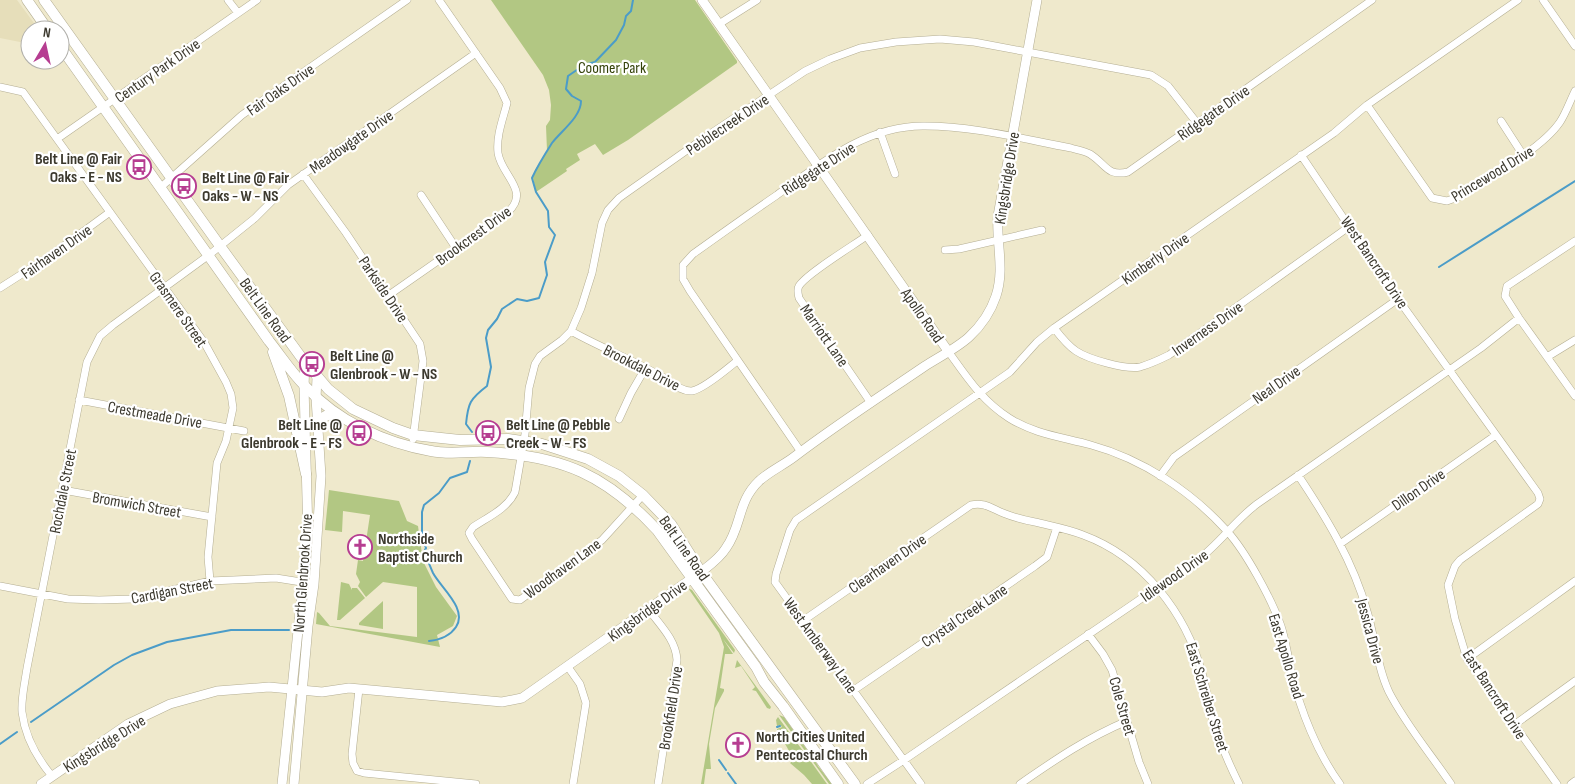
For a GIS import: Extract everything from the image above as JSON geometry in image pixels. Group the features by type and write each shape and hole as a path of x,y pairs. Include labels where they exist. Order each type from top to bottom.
{"main road":[{"path":"27,0 41,20"},
{"path":"34,9 44,0"},
{"name":"Belt Line Road","path":"44,0 317,378 353,409 393,428 414,435 460,440 508,439 524,441 559,449 588,459 613,472 643,495 671,524 701,572 855,784"},
{"name":"Belt Line Road","path":"70,60 270,342 304,386 316,398 336,413 376,435 412,447 449,454 481,452 522,454 555,462 593,476 609,486 657,530 838,784"},
{"path":"270,342 289,396 306,474"},
{"path":"318,426 321,418 327,414 336,413"},
{"path":"783,706 794,698"}],"street":[{"path":"228,0 238,14"},
{"name":"Century Park Drive","path":"58,139 257,0"},
{"name":"Fair Oaks Drive","path":"160,188 242,115 407,0"},
{"name":"Brookcrest Drive","path":"388,295 508,212 514,206 518,194 498,155 497,142 507,103 500,88 438,0"},
{"name":"Apollo Road","path":"702,0 980,394 997,410 1023,426 1050,436 1090,444 1133,461 1184,492 1227,531"},
{"path":"719,24 757,0"},
{"name":"Kingsbridge Drive","path":"40,784 128,724 170,704 217,692 269,687 322,692 342,688 502,702 522,698 701,572 726,549 736,529 739,513 747,496 758,482 968,338 992,306 1001,270 998,216 1037,0"},
{"name":"Ridgegate Drive","path":"801,452 737,361 683,279 683,265 693,254 854,142 880,132 925,126 964,129 1071,148 1088,153 1109,171 1120,174 1128,172 1372,0"},
{"name":"Kimberly Drive","path":"796,520 980,394 1010,372 1037,342 1054,328 1336,131 1367,105 1518,0"},
{"path":"1543,0 1575,46"},
{"name":"Pebblecreek Drive","path":"469,533 472,527 506,506 512,500 518,480 529,388 535,364 540,356 571,331 581,308 592,273 602,223 608,210 624,194 805,71 860,48 880,44 940,39 974,42 1151,75 1168,86 1197,122"},
{"name":"Meadowgate Drive","path":"209,255 255,218 278,194 303,174 476,53"},
{"name":"Grasmere Street","path":"0,87 23,92 204,342 226,382 231,394 233,408 230,428 217,464 208,557 210,581"},
{"name":"Princewood Drive","path":"1367,105 1432,198 1447,201 1458,197 1550,135 1561,121 1575,91"},
{"path":"1501,122 1523,155"},
{"path":"880,132 895,174"},
{"name":"West Bancroft Drive","path":"1301,155 1448,370"},
{"name":"Parkside Drive","path":"303,174 420,344 423,361 412,447"},
{"path":"420,195 456,248"},
{"name":"Fairhaven Drive","path":"0,288 48,258 110,212"},
{"name":"Inverness Drive","path":"1054,328 1063,340 1076,351 1091,358 1138,367 1154,362 1169,355 1350,226"},
{"path":"945,250 959,249 1042,230"},
{"name":"Marriott Lane","path":"868,236 812,274 799,286 798,293 813,319 859,382 871,403"},
{"path":"1575,241 1507,286 1505,296 1575,396"},
{"name":"Rochdale Street","path":"52,776 38,758 26,730 22,711 27,668 87,362 100,336 112,325 209,255"},
{"name":"Neal Drive","path":"1160,476 1174,457 1398,299"},
{"name":"Idlewood Drive","path":"866,784 1209,552 1242,514 1481,348 1519,318"},
{"name":"Brookdale Drive","path":"571,331 646,367 681,389 692,391 703,386 737,361"},
{"path":"1547,357 1575,340"},
{"name":"North Glenbrook Drive","path":"282,784 308,535 305,362"},
{"path":"619,419 646,367"},
{"name":"East Bancroft Drive","path":"1448,370 1529,480 1540,499 1538,504 1460,560 1455,566 1448,585 1455,619 1467,659 1556,784"},
{"name":"North Glenbrook Drive","path":"294,784 308,626 314,584 322,476 316,398 317,378"},
{"name":"Crestmeade Drive","path":"80,400 244,431"},
{"name":"Dillon Drive","path":"1340,544 1496,436"},
{"name":"Jessica Drive","path":"1298,475 1320,508 1356,578 1367,610 1383,675 1389,691 1409,726 1451,784"},
{"name":"Bromwich Street","path":"63,490 212,517"},
{"name":"Woodhaven Lane","path":"469,533 512,598 520,600 602,540 643,495"},
{"name":"East Schreiber Street","path":"971,505 986,505 1003,513 1084,535 1114,551 1158,587 1179,616 1192,643 1225,757 1239,784"},
{"name":"Clearhaven Drive","path":"804,620 971,505"},
{"name":"West Amberway Lane","path":"796,520 790,530 775,582 921,784"},
{"name":"Crystal Creek Lane","path":"854,690 1035,566 1046,557 1057,527"},
{"name":"East Apollo Road","path":"1227,531 1249,563 1281,626 1292,675 1314,738 1327,767 1340,784"},
{"name":"Cardigan Street","path":"0,586 68,599 93,600 134,599 210,581 276,578 314,584"},
{"path":"1467,659 1575,581"},
{"name":"Brookfield Drive","path":"649,610 671,639 676,648 677,660 658,784"},
{"name":"Cole Street","path":"1088,634 1112,670 1139,762 1148,784"},
{"path":"568,667 580,684 586,703 573,784"},
{"path":"1514,725 1575,681"},
{"path":"359,689 352,754 353,763 357,771 476,784"},
{"path":"1020,784 1081,743 1100,732 1127,721"},
{"path":"1571,784 1575,781"}],"shaded area":[{"path":"0,0 17,0 32,20 20,20 20,42 0,38"}],"green space":[{"name":"Coomer Park","path":"491,0 695,0 737,63 628,140 603,155 595,144 577,154 580,160 536,192 533,178 535,170 547,151 546,126 550,120 551,105 549,90 543,75"},
{"path":"329,490 399,501 407,521 418,526 423,561 436,587 457,616 453,626 437,635 440,647 316,624 317,612 330,626 417,637 417,587 383,582 366,597 358,586 360,582 356,574 358,560 363,561 370,515 343,511 342,532 325,530"},
{"path":"341,582 349,584 352,590 352,588 357,588 365,598 340,620 337,620"},
{"path":"688,588 692,590 735,650 734,653 723,639 733,654 725,654 720,688 724,689 724,691 715,708 709,744 711,769 706,769 704,784 701,784 724,647 719,633"},
{"path":"383,601 383,629 359,625 359,623"},
{"path":"737,660 771,707 770,709 767,708 756,691 752,690 755,687 741,666 735,668"},
{"path":"779,715 784,717 832,784 829,784"},
{"path":"778,717 803,751 793,758 784,742 779,743 777,729 782,727 780,725 777,726 776,720"},
{"path":"804,752 827,784 812,784 790,763"}],"waterway":[{"path":"472,432 466,424 469,406 473,398 487,386 491,367 486,338 488,330 502,309 517,299 527,301 539,298 547,275 545,262 555,235 549,227 548,211 536,192 532,178 552,143 578,113 581,101 572,96 566,89 568,76 584,65 595,62 616,40 624,25 626,16 631,11 633,0"},
{"path":"1439,267 1575,181"},
{"path":"429,641 437,640 451,633 459,620 459,613 452,599 433,573 424,552 426,548 422,537 422,512 424,505 439,493 450,478 467,472 470,461"},
{"path":"31,722 114,665 132,655 167,642 231,630 289,630"},
{"path":"0,744 17,732"},
{"path":"719,760 726,770"},
{"path":"728,773 736,784"}],"place":[{"name":"Belt Line @ Fair Oaks - E - NS","path":"139,167"},
{"name":"Belt Line @ Fair Oaks - W - NS","path":"184,186"},
{"name":"Belt Line @ Glenbrook - W - NS","path":"312,364"},
{"name":"Belt Line @ Glenbrook - E - FS","path":"359,433"},
{"name":"Belt Line @ Pebble Creek - W - FS","path":"488,433"},
{"name":"Northside Baptist Church","path":"360,547"},
{"name":"North Cities United Pentecostal Church","path":"738,745"}]}
